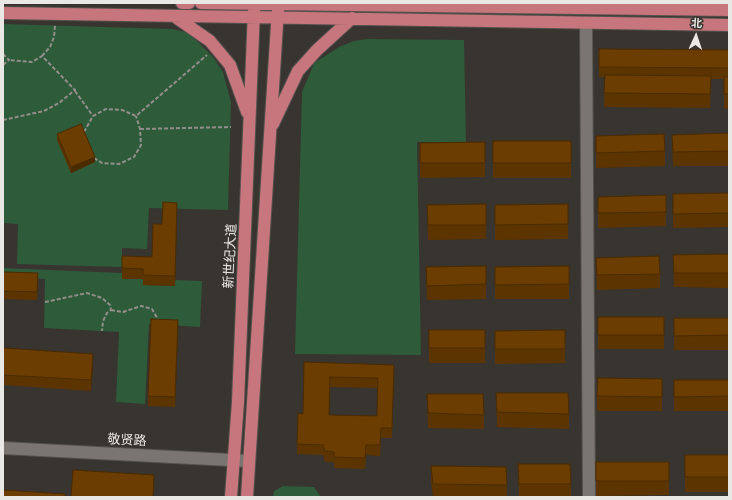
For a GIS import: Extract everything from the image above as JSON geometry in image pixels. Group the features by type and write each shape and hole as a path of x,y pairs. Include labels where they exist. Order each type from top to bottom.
{"main road":[{"path":"182,3 189,3"},
{"path":"201,3 729,10"},
{"name":"新世纪大道","path":"231,497 238,402 250,118 252,16 255,3"},
{"path":"247,497 279,3"},
{"path":"3,12 729,25"},
{"path":"174,16 210,41 230,66 250,118"},
{"path":"270,130 298,71 317,50 352,18"}],"street":[{"path":"586,23 589,497"},
{"name":"敬贤路","path":"3,448 249,461"}],"path":[{"path":"3,54 9,60 32,62 42,56 50,46 54,37 55,25"},
{"path":"136,116 209,53"},
{"path":"42,56 75,90 93,116"},
{"path":"3,65 9,60"},
{"path":"3,120 44,111 59,103 75,90"},
{"path":"83,133 93,116 106,109 122,110 136,116 140,129 140,145 134,157 119,164 102,163 93,158"},
{"path":"140,129 231,127"},
{"path":"44,302 87,293 102,298 110,305 111,310"},
{"path":"111,310 123,312 142,306 152,310 157,315 161,324"},
{"path":"102,331 103,321 111,310"}],"green space":[{"path":"3,24 172,29 186,32 196,40 213,57 223,72 231,102 228,210 149,208 147,249 122,248 122,267 17,264 18,224 3,223"},
{"path":"367,39 464,40 466,142 417,142 421,355 295,354 302,92 314,63 339,47 354,41"},
{"path":"3,268 122,273 122,279 143,279 143,285 175,286 175,280 202,281 200,327 149,324 145,404 116,402 119,332 44,328 45,279 3,276"},
{"path":"283,486 314,487 321,497 273,497 274,491"}],"building":[{"path":"599,49 729,50 729,68 599,67"},
{"path":"605,75 711,76 710,94 604,93"},
{"path":"724,77 729,77 729,94 724,94"},
{"path":"81,124 95,157 71,167 57,134"},
{"path":"729,133 729,151 673,152 672,135"},
{"path":"664,134 665,151 596,153 596,136"},
{"path":"493,141 571,141 571,163 493,163"},
{"path":"485,142 485,163 420,163 420,143"},
{"path":"729,193 729,213 673,214 673,194"},
{"path":"666,195 666,212 598,213 598,197"},
{"path":"163,202 177,203 175,276 143,275 143,269 122,268 122,256 152,257 153,224 162,224"},
{"path":"486,204 486,225 428,225 427,205"},
{"path":"568,204 568,224 495,225 495,205"},
{"path":"729,254 729,273 674,273 673,255"},
{"path":"659,256 660,274 597,275 596,258"},
{"path":"486,266 486,284 427,286 426,267"},
{"path":"569,266 569,284 495,285 495,267"},
{"path":"3,272 38,273 37,292 3,291"},
{"path":"598,317 664,317 664,335 598,335"},
{"path":"674,318 729,318 729,335 674,336"},
{"path":"151,319 178,320 175,397 148,396"},
{"path":"429,330 485,330 485,348 429,348"},
{"path":"565,330 565,349 495,349 495,331"},
{"path":"3,348 93,354 91,380 3,375"},
{"path":"304,362 394,365 392,428 381,428 380,445 366,445 365,458 334,457 334,452 325,451 323,445 297,444 298,413 303,414","holes":["330,377 378,378 377,416 329,415"]},
{"path":"598,378 662,379 662,397 597,396"},
{"path":"674,380 729,380 729,396 674,397"},
{"path":"496,393 568,393 569,414 497,412"},
{"path":"427,394 483,394 484,415 428,413"},
{"path":"685,455 729,455 729,477 685,477"},
{"path":"596,462 669,462 669,481 596,481"},
{"path":"518,464 570,464 571,484 519,484"},
{"path":"431,466 506,467 507,485 433,484"},
{"path":"73,470 154,475 153,497 71,497"},
{"path":"3,490 65,494 65,497 3,497"}]}
